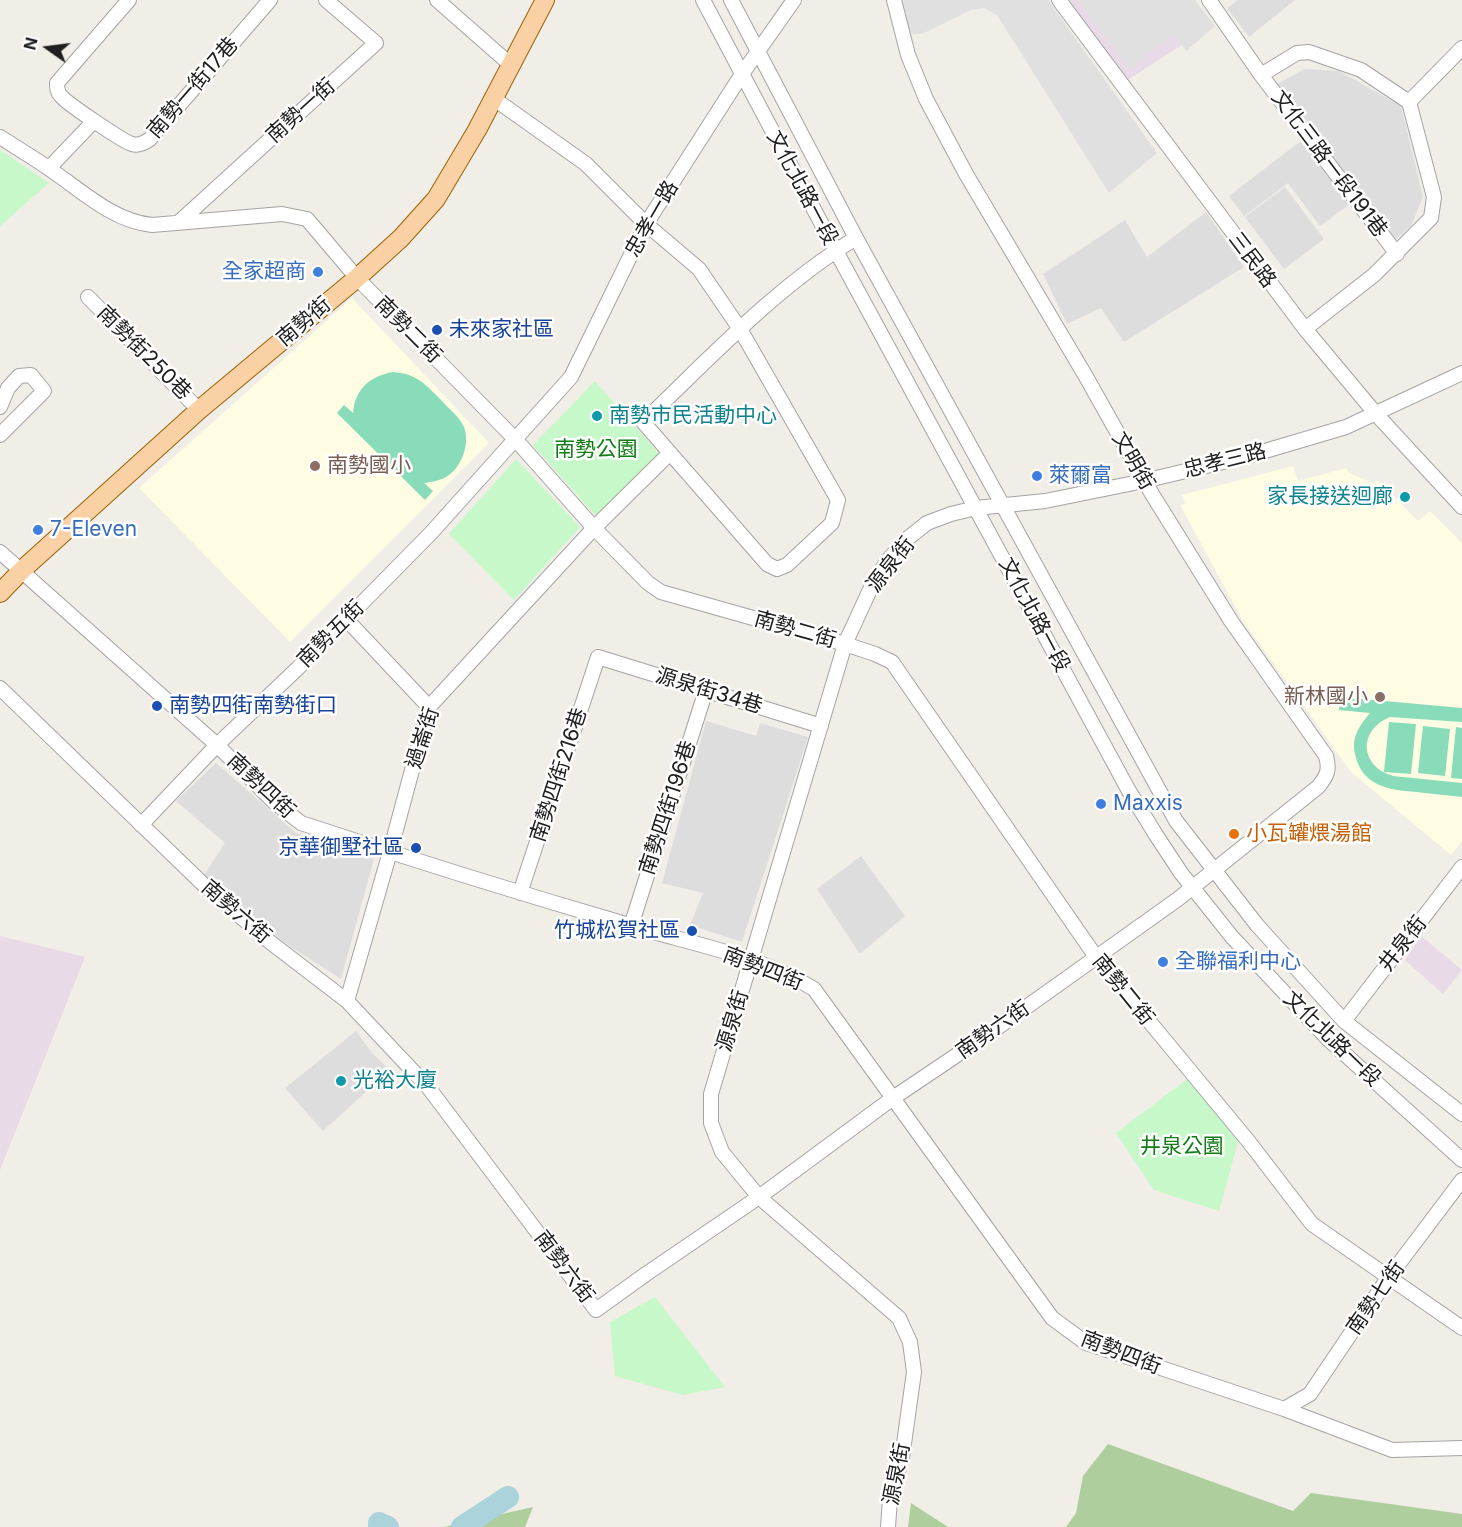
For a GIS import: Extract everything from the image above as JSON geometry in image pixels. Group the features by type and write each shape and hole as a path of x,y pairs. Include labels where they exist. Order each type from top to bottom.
{"main road":[{"name":"南勢街","path":"0,593 22,570 200,410 401,238 436,199 477,130 545,0"}],"street":[{"name":"南勢一街17巷","path":"129,0 57,83 57,91 62,98 94,121 132,144 141,145 150,139 270,0"},
{"name":"南勢一街","path":"178,223 376,43 326,0"},
{"path":"437,0 511,65"},
{"name":"文化北路一段","path":"703,0 836,251 1156,835 1193,888 1232,937 1328,1039 1462,1160"},
{"name":"文化北路一段","path":"731,0 856,238 1176,821 1257,925 1344,1021 1462,1114"},
{"name":"忠孝一路","path":"516,440 571,377 646,224 742,74 794,0"},
{"name":"文明街","path":"894,0 908,55 926,99 966,174 1085,375 1144,481 1231,621 1326,756 1329,766 1326,777 1318,787 1214,872"},
{"name":"三民路","path":"1059,0 1305,329 1376,414 1462,507"},
{"name":"文化三路一段191巷","path":"1209,0 1261,75 1397,254"},
{"path":"1409,102 1462,48"},
{"name":"文化三路一段191巷","path":"1261,75 1297,53 1309,52 1361,70 1409,102 1434,197 1431,218 1397,254 1305,329"},
{"path":"493,98 586,164 646,224 699,269 740,329 838,500 832,523 787,565 777,569 767,564 643,422 740,329 771,301 856,238"},
{"path":"49,168 94,121"},
{"name":"南勢二街","path":"0,137 49,168 100,205 127,220 152,225 282,214 307,219 357,278 516,440 594,528 648,583 661,592 844,644 892,662 1096,957 1249,1142 1312,1224 1462,1328"},
{"name":"南勢街250巷","path":"88,297 200,410"},
{"name":"忠孝三路","path":"976,508 1045,501 1144,481 1270,450 1346,428 1462,373"},
{"path":"0,408 8,388 19,376 31,375 44,391 0,435"},
{"name":"南勢五街","path":"141,825 217,745 346,620 431,533 516,440"},
{"name":"過崙街","path":"347,1001 429,707 594,528 670,453"},
{"name":"源泉街","path":"888,1527 890,1499 902,1458 914,1372 910,1342 899,1318 759,1197 722,1152 711,1123 711,1094 844,644 874,581 889,559 908,539 927,523 976,508"},
{"name":"南勢四街","path":"0,552 217,745 274,802 301,823 520,893 751,961 795,977 814,989 1052,1318 1086,1343 1284,1409 1392,1450 1462,1448"},
{"path":"346,620 429,707"},
{"name":"源泉街34巷","path":"598,657 821,726"},
{"name":"南勢四街216巷","path":"520,893 598,657"},
{"name":"南勢六街","path":"0,688 206,887 270,942 347,1001 428,1087 596,1310 759,1197 893,1098 1214,872"},
{"name":"南勢四街196巷","path":"631,926 706,690"},
{"name":"井泉街","path":"1344,1021 1462,867"},
{"name":"南勢七街","path":"1284,1409 1310,1394 1388,1278 1462,1180"}],"shaded area":[{"path":"901,0 1048,0 1157,153 1109,193 997,15 984,8 971,10 922,34 913,34 907,30"},
{"path":"1067,0 1195,0 1213,25 1126,81"},
{"path":"1078,0 1195,0 1215,26 1186,51 1172,34 1130,69"},
{"path":"1238,0 1295,0 1249,37 1227,8"},
{"path":"1304,69 1339,71 1401,106 1423,197 1411,226 1394,241 1274,86"},
{"path":"1302,140 1350,204 1320,226 1288,183 1244,216 1229,196"},
{"path":"1285,187 1324,239 1284,269 1245,217"},
{"path":"1206,212 1244,267 1124,342 1101,308 1067,324 1043,274 1125,220 1147,257"},
{"name":"南勢國小","path":"352,298 489,443 290,642 139,488"},
{"name":"新林國小","path":"1293,466 1298,481 1346,468 1349,473 1373,483 1378,480 1418,521 1430,511 1462,543 1462,841 1451,855 1351,772 1243,621 1180,505 1185,504 1182,495"},
{"name":"竹城松賀社區","path":"706,721 756,736 760,723 808,737 742,942 690,925 703,893 662,883"},
{"path":"216,763 296,833 374,859 341,979 285,943 204,875 225,843 176,801"},
{"path":"861,856 905,916 860,954 817,889"},
{"path":"0,936 85,957 0,1170"},
{"path":"1421,936 1462,970 1443,994 1405,960"},
{"name":"光裕大廈","path":"356,1031 372,1053 390,1070 323,1131 285,1088"}],"green space":[{"path":"0,150 49,183 0,226"},
{"path":"393,372 414,377 424,384 459,419 466,434 465,450 459,464 442,479 424,483 433,491 425,500 337,413 344,405 353,413 357,397 365,385 377,377"},
{"name":"南勢公園","path":"595,381 660,455 596,516 533,445"},
{"path":"516,459 580,527 514,600 449,534"},
{"path":"1340,697 1462,708 1462,722 1390,717 1372,730 1367,748 1374,764 1382,771 1393,776 1462,783 1462,797 1396,790 1370,780 1358,765 1354,742 1357,732 1370,713 1339,710"},
{"path":"1389,722 1416,724 1411,774 1384,772"},
{"path":"1423,726 1450,729 1445,776 1418,773"},
{"path":"1456,727 1462,728 1462,779 1451,778"},
{"name":"井泉公園","path":"1190,1077 1238,1142 1219,1211 1154,1190 1116,1133"},
{"path":"655,1297 725,1387 683,1395 615,1376 610,1322"},
{"path":"1108,1444 1293,1511 1311,1493 1462,1514 1462,1527 1066,1527 1076,1513 1083,1476"},
{"path":"911,1503 948,1527 908,1527"},
{"path":"533,1507 525,1527 444,1527"}],"waterway":[{"path":"462,1527 508,1497"},
{"path":"379,1527 379,1523 388,1527"}],"place":[{"name":"全家超商","path":"318,272"},
{"name":"未來家社區","path":"437,330"},
{"name":"南勢市民活動中心","path":"597,416"},
{"name":"南勢國小","path":"315,466"},
{"name":"萊爾富","path":"1037,476"},
{"name":"家長接送迴廊","path":"1405,497"},
{"name":"7-Eleven","path":"38,530"},
{"name":"新林國小","path":"1380,697"},
{"name":"南勢四街南勢街口","path":"157,706"},
{"name":"Maxxis","path":"1101,804"},
{"name":"小瓦罐煨湯館","path":"1234,834"},
{"name":"京華御墅社區","path":"416,848"},
{"name":"竹城松賀社區","path":"692,931"},
{"name":"全聯福利中心","path":"1163,962"},
{"name":"光裕大廈","path":"341,1081"}]}
